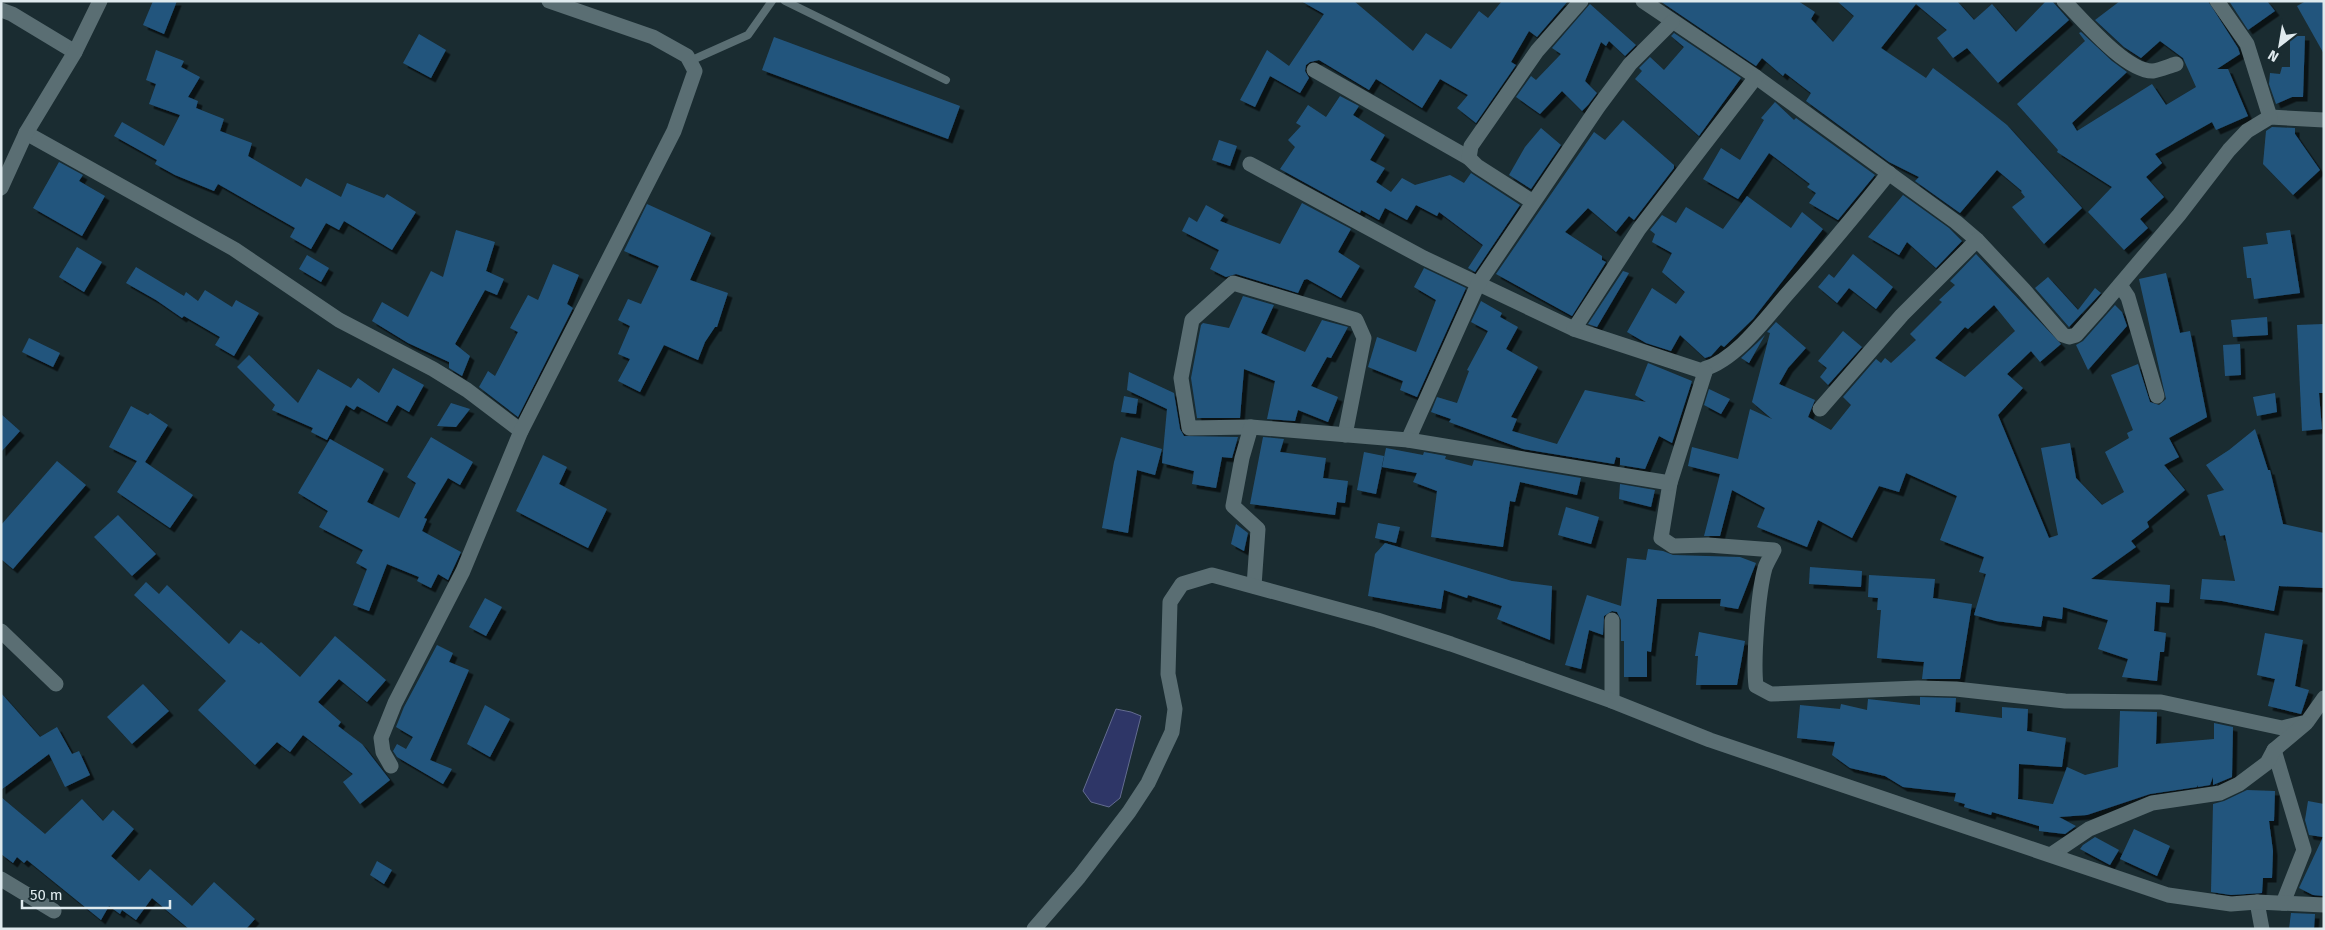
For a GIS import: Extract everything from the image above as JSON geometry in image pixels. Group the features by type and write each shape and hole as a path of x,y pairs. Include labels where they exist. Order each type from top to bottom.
{"street":[{"path":"1,188 26,133 75,52 100,1"},
{"path":"391,766 383,752 381,738 395,703 463,571 521,431 674,131 695,71 688,56 653,37 549,1"},
{"path":"1469,158 1471,146 1537,51 1581,1"},
{"path":"1643,1 1756,77 1924,197 1976,240 2063,335 2069,337 2076,335 2120,285 2199,190 2229,150 2247,131 2270,117 2324,120"},
{"path":"2064,1 2113,49 2135,67 2153,71 2176,64"},
{"path":"2217,1 2247,44 2270,117"},
{"path":"1,10 12,14 75,52"},
{"path":"1408,440 1478,284 1630,64 1672,22"},
{"path":"1314,70 1469,158 1477,166 1533,202"},
{"path":"1574,329 1639,228 1756,77"},
{"path":"26,133 234,249 339,320 433,369 467,390 521,431"},
{"path":"1250,164 1424,258 1574,329 1705,372"},
{"path":"1889,173 1834,242 1732,354 1717,365 1704,369 1705,372 1670,483 1661,526 1661,538 1667,544 1673,546 1708,545 1774,550 1764,574 1754,670 1756,686 1771,694 1918,688 1956,689 2065,700 2161,702 2282,728 2307,722"},
{"path":"1820,409 1902,315 1976,240"},
{"path":"1345,435 1364,338 1356,320 1232,283 1192,320 1181,378 1189,428 1251,427 1345,435 1408,440 1670,483"},
{"path":"2120,285 2128,297 2156,396"},
{"path":"1251,427 1242,458 1233,506 1258,529 1254,586"},
{"path":"1034,929 1079,877 1129,812 1148,783 1172,732 1175,709 1168,674 1170,602 1182,584 1212,575 1451,644 1612,701 1710,740 2052,854 2168,895 2231,904 2257,902 2324,904"},
{"path":"1612,620 1612,701"},
{"path":"1,632 56,684"},
{"path":"2052,854 2090,829 2152,803 2220,793 2239,784 2266,763 2274,750 2307,722 2324,698"},
{"path":"2274,750 2304,850 2283,903"},
{"path":"1,879 54,912"},
{"path":"2257,902 2262,929"}],"lane":[{"path":"690,61 748,35 772,1"},
{"path":"785,1 946,80"}],"water":[{"path":"1116,709 1141,716 1120,798 1109,807 1091,802 1083,791"}],"building":[{"path":"153,1 177,1 164,34 143,25"},
{"path":"1301,1 1354,1 1413,51 1426,33 1451,49 1479,11 1488,18 1502,1 1568,1 1537,37 1529,31 1511,62 1516,65 1476,123 1457,108 1468,95 1440,79 1422,108 1376,79 1369,90 1319,60 1306,65 1305,71 1309,78 1300,93 1270,76 1255,107 1240,100 1267,50 1289,66 1324,14"},
{"path":"1660,1 1798,1 1815,12 1811,19 1833,42 1854,16 1837,1 1957,1 1974,20 1992,4 2016,32 2046,1 2052,1 2069,20 1998,83 1967,48 1953,58 1937,38 1947,30 1916,4 1881,48 1926,78 1933,68 2007,125 2082,208 2044,244 2012,207 2025,197 2022,191 1997,170 1960,213 1915,181 1919,177 1889,162 1806,101 1811,93 1785,73 1783,76 1762,58 1756,66"},
{"path":"2120,1 2208,1 2240,54 2217,69 2228,69 2248,116 2216,130 2212,122 2155,154 2162,163 2146,177 2164,197 2140,219 2148,228 2124,250 2088,212 2112,187 2057,152 2058,150 2017,104 2085,41 2079,33 2081,32 2112,61 2127,72 2072,123 2077,131 2152,84 2166,105 2196,87 2183,58 2160,41 2141,58 2124,47 2095,20"},
{"path":"2229,1 2267,1 2275,11 2248,30"},
{"path":"2306,1 2324,1 2324,54 2297,6"},
{"path":"1590,4 1636,45 1625,56 1609,41 1606,46 1601,42 1585,81 1597,93 1588,105 1582,111 1562,91 1540,114 1516,97 1531,76 1536,80 1561,54 1552,48"},
{"path":"1674,33 1741,78 1699,136 1635,79 1642,71 1639,68 1650,57 1664,70 1684,47 1671,36"},
{"path":"419,34 446,50 431,78 403,63"},
{"path":"2290,36 2305,36 2303,97 2292,97 2276,104 2269,84 2270,73 2280,74 2282,67 2290,67"},
{"path":"774,37 960,106 948,139 762,70"},
{"path":"156,50 184,61 181,67 200,77 188,97 198,101 196,108 224,119 220,131 252,143 248,156 301,187 306,178 341,197 347,183 384,198 387,194 416,212 392,250 344,221 339,230 326,223 311,249 290,237 295,228 218,184 214,191 175,175 155,164 157,160 114,136 122,122 164,146 180,115 149,104 156,84 146,80"},
{"path":"1340,96 1359,106 1353,115 1385,135 1370,160 1385,168 1376,182 1391,192 1402,178 1415,185 1450,175 1464,183 1471,173 1520,205 1475,272 1468,268 1483,245 1439,212 1437,216 1416,205 1407,220 1385,208 1379,220 1361,210 1360,213 1280,169 1295,147 1288,140 1301,126 1296,123 1308,105 1326,117"},
{"path":"1775,102 1794,120 1796,118 1875,175 1838,220 1809,203 1816,193 1807,187 1810,184 1769,153 1738,199 1703,179 1721,148 1740,160 1764,120 1761,118"},
{"path":"1623,120 1674,165 1674,168 1634,220 1629,216 1616,232 1588,208 1565,232 1602,256 1602,260 1606,262 1572,316 1496,274 1594,132 1605,140"},
{"path":"2272,127 2295,128 2295,134 2320,170 2293,195 2263,164 2266,131"},
{"path":"1541,128 1561,145 1531,189 1509,175 1525,147"},
{"path":"1219,140 1237,146 1230,166 1212,160"},
{"path":"59,162 83,175 79,181 105,196 82,236 33,208"},
{"path":"1903,195 1949,228 1962,241 1936,268 1907,242 1899,255 1868,237"},
{"path":"1747,196 1791,228 1802,212 1823,229 1753,319 1724,347 1721,345 1711,356 1705,358 1680,335 1671,351 1646,343 1627,332 1652,288 1676,304 1685,292 1662,272 1672,253 1652,242 1655,234 1650,230 1662,215 1676,223 1686,207 1723,229"},
{"path":"1302,203 1351,229 1338,252 1360,266 1341,298 1307,279 1304,280 1298,293 1236,274 1226,277 1210,269 1219,250 1182,231 1189,217 1197,222 1206,205 1224,215 1220,221 1280,244"},
{"path":"647,204 711,233 690,280 728,293 717,327 715,327 705,342 698,360 664,345 640,392 618,381 630,359 618,354 630,326 618,320 628,299 641,304 659,266 624,251"},
{"path":"456,230 495,242 486,271 504,279 497,295 485,290 455,344 470,356 462,376 449,368 449,362 408,343 372,321 382,302 408,317 431,271 443,277"},
{"path":"2290,230 2300,293 2254,299 2251,278 2247,278 2243,247 2268,244 2266,233"},
{"path":"77,247 102,262 84,292 59,277"},
{"path":"1853,254 1893,287 1876,309 1849,288 1837,303 1818,287 1829,274 1834,278"},
{"path":"1976,254 2061,344 2040,362 2031,351 2007,374 2023,388 1998,415 2049,538 2058,535 2041,448 2070,443 2076,478 2102,505 2124,492 2105,452 2129,438 2127,433 2133,430 2111,375 2138,364 2150,402 2159,405 2166,399 2139,279 2166,273 2180,333 2190,331 2207,417 2169,438 2179,457 2164,465 2185,490 2147,522 2149,527 2131,541 2136,547 2091,579 2170,585 2169,603 2156,602 2154,631 2166,633 2164,652 2160,652 2157,681 2122,677 2128,659 2098,649 2108,620 2063,607 2062,619 2043,616 2041,627 1996,621 1974,615 1986,574 1979,572 1984,557 1940,540 1957,496 1906,473 1899,492 1879,486 1852,538 1818,520 1807,547 1757,527 1765,508 1732,490 1720,536 1704,536 1720,474 1688,466 1692,447 1738,459 1750,409 1772,419 1752,402 1770,333 1767,332 1776,322 1806,348 1788,368 1779,384 1815,400 1808,417 1831,430 1851,405 1843,397 1876,359 1881,363 1885,358 1891,363 1916,340 1910,334 1942,302 1939,300 1955,285 1950,281","holes":["1994,305 2015,331 1965,377 1935,358 1965,327 1968,329"]},
{"path":"307,255 329,268 321,282 299,269"},
{"path":"553,264 579,275 567,304 573,308 518,417 479,387 488,371 495,376 518,332 510,328 528,295 538,300"},
{"path":"136,267 184,296 186,292 198,301 205,290 232,307 236,300 259,313 234,356 215,345 220,337 184,316 182,318 126,283"},
{"path":"1424,268 1466,288 1417,397 1400,390 1403,381 1368,367 1377,337 1416,352 1436,300 1414,287"},
{"path":"1623,271 1629,273 1597,327 1588,324"},
{"path":"2048,277 2078,310 2095,288 2101,293 2069,327 2035,288"},
{"path":"1243,296 1274,305 1261,333 1305,352 1322,320 1348,327 1331,358 1327,357 1311,386 1338,397 1328,422 1298,410 1295,421 1267,419 1275,381 1244,369 1240,418 1197,418 1191,378 1201,325 1203,323 1229,328"},
{"path":"1481,301 1502,313 1500,317 1518,327 1506,349 1538,367 1511,417 1517,419 1512,431 1557,444 1585,390 1646,402 1635,395 1648,363 1692,381 1672,443 1659,436 1645,469 1620,465 1620,458 1616,457 1614,464 1523,449 1449,422 1451,419 1431,412 1437,397 1457,403 1469,371 1467,370 1488,331 1471,322"},
{"path":"2115,305 2122,312 2127,326 2088,370 2076,345 2083,341"},
{"path":"2267,317 2268,335 2233,337 2231,320"},
{"path":"2324,324 2324,393 2319,393 2322,429 2302,431 2297,325"},
{"path":"1843,331 1862,347 1828,385 1820,377 1827,368 1818,361"},
{"path":"1765,335 1749,363 1741,358 1757,343"},
{"path":"29,338 60,353 53,367 22,352"},
{"path":"2240,344 2241,375 2225,376 2223,345"},
{"path":"249,355 298,403 318,369 351,388 358,378 379,393 393,368 424,385 409,412 397,405 387,422 357,406 354,410 346,405 327,440 311,432 313,428 272,410 275,405 237,367"},
{"path":"1129,372 1174,393 1180,429 1184,436 1238,437 1232,458 1222,457 1216,488 1192,484 1194,471 1162,463 1167,409 1127,390"},
{"path":"1709,389 1730,399 1721,414 1704,405"},
{"path":"2275,393 2277,412 2257,416 2253,397"},
{"path":"1124,396 1138,399 1136,414 1121,412"},
{"path":"451,403 470,409 456,427 437,426"},
{"path":"131,406 148,415 150,413 168,425 145,462 193,495 170,528 117,492 137,461 109,447"},
{"path":"1,414 20,431 1,452"},
{"path":"2255,429 2268,470 2270,470 2283,524 2324,533 2324,588 2279,586 2274,611 2222,601 2200,599 2202,579 2235,581 2225,535 2220,536 2207,495 2224,490 2206,465 2229,450"},
{"path":"431,437 473,462 460,485 448,478 424,518 427,519 422,531 461,552 448,580 438,574 431,588 417,581 419,577 387,564 369,611 353,605 367,569 356,563 363,550 319,527 328,511 298,493 330,439 384,469 367,502 399,518 416,483 407,477"},
{"path":"1121,437 1162,449 1155,475 1137,470 1128,533 1102,528 1114,462"},
{"path":"1263,437 1284,439 1280,452 1326,458 1323,478 1348,481 1345,503 1337,502 1335,515 1250,504"},
{"path":"1386,448 1423,455 1424,452 1446,456 1445,459 1472,466 1474,460 1581,478 1577,495 1520,482 1515,502 1510,501 1503,547 1431,537 1437,491 1413,482 1417,473 1382,467"},
{"path":"1364,452 1384,456 1376,494 1357,490"},
{"path":"543,455 567,467 559,484 607,509 588,548 516,511"},
{"path":"57,461 86,485 13,569 1,559 1,525"},
{"path":"1620,484 1655,490 1651,507 1619,499"},
{"path":"1566,507 1599,517 1591,544 1558,535"},
{"path":"118,515 156,554 132,576 94,537"},
{"path":"1378,523 1400,527 1396,543 1375,538"},
{"path":"1236,524 1248,533 1244,551 1231,544"},
{"path":"1385,543 1512,581 1552,586 1550,640 1497,619 1502,606 1468,595 1467,598 1444,590 1441,609 1368,596 1375,554"},
{"path":"1648,549 1663,551 1673,555 1740,557 1756,563 1738,609 1720,606 1721,599 1657,599 1651,652 1647,651 1647,677 1624,677 1624,641 1621,641 1621,620 1617,612 1612,611 1604,616 1603,635 1589,630 1581,669 1565,665 1587,595 1621,606 1627,558 1646,560"},
{"path":"1810,567 1862,571 1861,587 1809,584"},
{"path":"1869,575 1935,579 1933,598 1972,604 1960,679 1922,679 1924,662 1877,658 1881,610 1877,610 1878,598 1868,597"},
{"path":"146,582 159,594 167,585 229,644 241,630 259,644 261,642 300,677 335,636 386,680 367,702 339,679 318,702 341,722 338,726 362,744 390,780 360,804 343,782 353,774 303,735 290,752 277,742 255,765 198,710 226,681 134,595"},
{"path":"485,598 502,607 486,636 469,627"},
{"path":"1699,632 1745,641 1737,685 1696,685 1698,656 1695,656"},
{"path":"2265,633 2303,640 2295,686 2309,690 2301,714 2268,706 2275,679 2257,675"},
{"path":"437,645 453,653 449,662 469,670 430,760 452,769 443,784 397,757 393,751 397,744 406,749 413,737 396,727 404,707"},
{"path":"143,684 169,711 132,744 107,717"},
{"path":"1,693 40,737 57,727 72,754 79,751 90,775 65,787 49,754 1,790"},
{"path":"1920,697 1956,698 1955,712 2002,718 2002,707 2028,709 2027,731 2066,738 2062,767 2019,764 2018,799 2053,804 2067,767 2085,775 2118,767 2120,711 2157,712 2156,744 2214,739 2214,723 2233,727 2232,777 2213,785 2213,777 2210,785 2198,787 2198,785 2197,787 2150,794 2087,815 2059,817 2076,826 2065,834 2039,831 2039,826 1992,812 1991,815 1964,807 1965,804 1954,801 1956,793 1903,787 1885,776 1850,768 1832,755 1835,742 1797,738 1800,705 1840,709 1841,704 1867,710 1868,699 1920,705"},
{"path":"485,705 510,719 490,757 467,744"},
{"path":"2247,790 2275,791 2274,821 2269,821 2273,851 2272,878 2263,878 2262,893 2231,895 2211,892 2213,804"},
{"path":"1,797 45,834 82,799 103,821 113,810 134,829 111,856 139,881 150,869 192,906 214,882 255,919 246,929 189,929 152,898 136,920 122,910 120,914 109,906 101,920 27,860 24,863 17,857 13,863 1,854"},
{"path":"2308,801 2324,804 2324,896 2313,895 2299,888 2323,837 2309,835 2305,820"},
{"path":"2134,829 2170,846 2157,876 2120,859"},
{"path":"2095,837 2119,850 2110,865 2080,849"},
{"path":"377,861 392,870 384,884 370,875"},
{"path":"2291,913 2315,914 2314,929 2289,929"}]}
